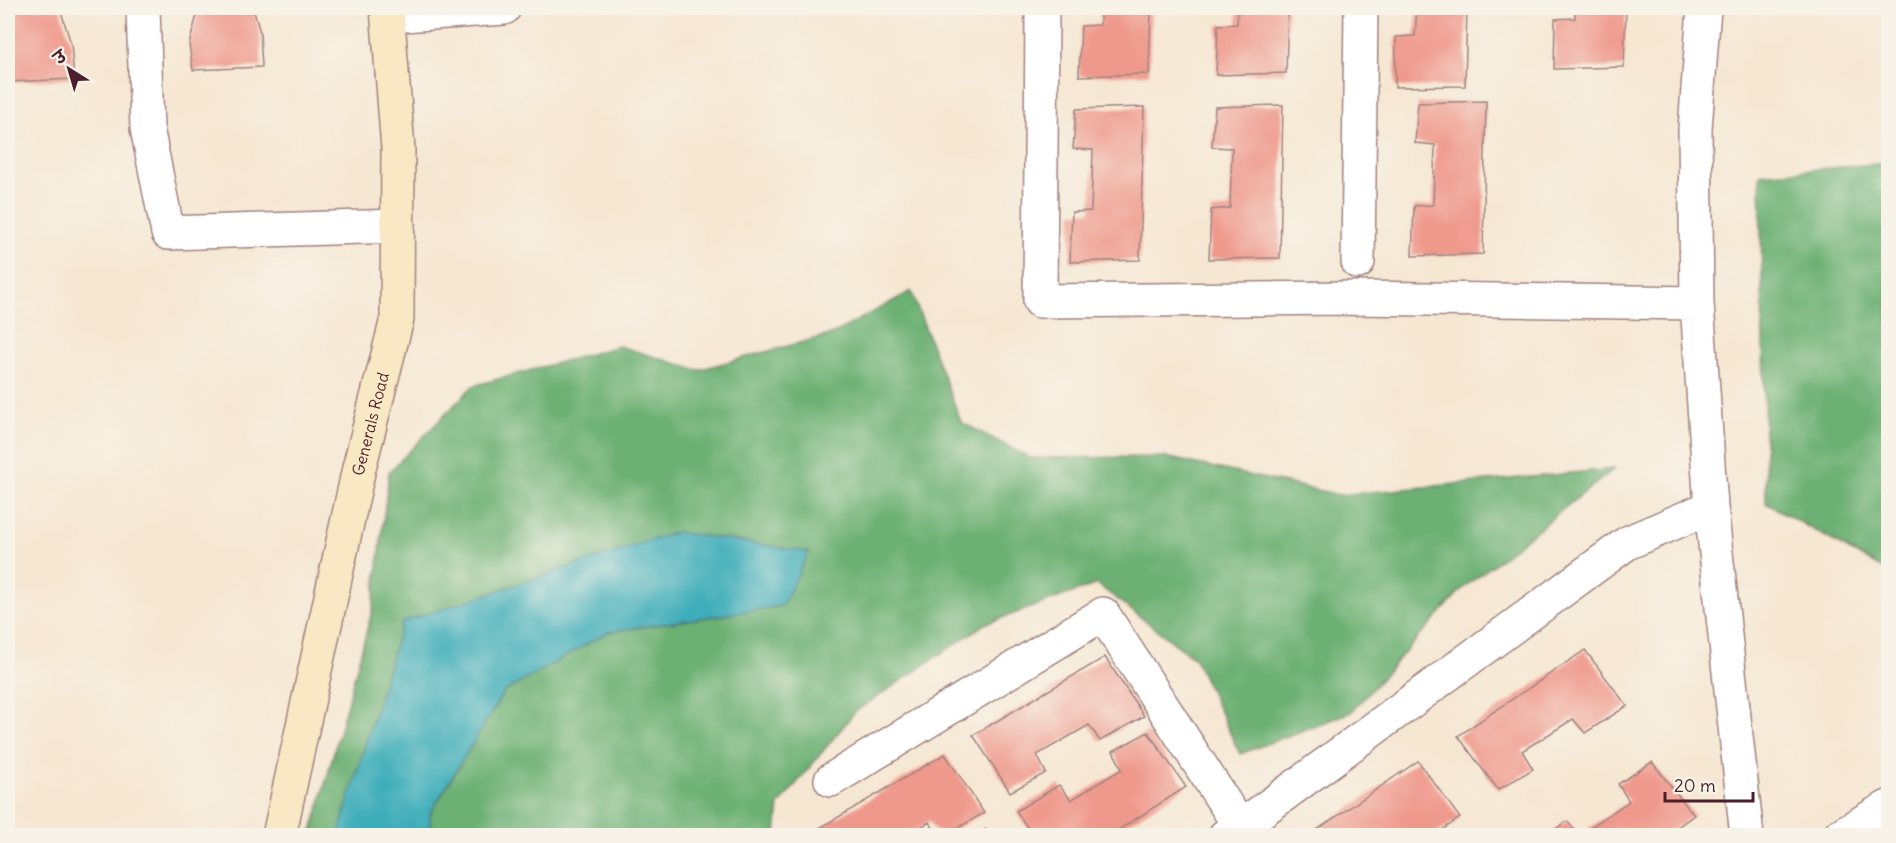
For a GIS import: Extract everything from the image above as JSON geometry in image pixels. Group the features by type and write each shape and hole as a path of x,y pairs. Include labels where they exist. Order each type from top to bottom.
{"street":[{"path":"143,8 147,128 168,233 398,226"},
{"path":"387,12 504,8"},
{"path":"1042,8 1040,301 1354,298 1697,303"},
{"path":"1358,262 1361,8"},
{"path":"1704,8 1695,129 1697,303 1711,507 1747,836"},
{"name":"Generals Road","path":"279,836 359,468 397,319 398,149 387,12"},
{"path":"831,780 1102,614 1237,833 1627,543 1711,507"},
{"path":"1839,836 1888,807"}],"green space":[{"path":"1888,163 1888,572 1766,503 1760,174"},
{"path":"911,291 961,422 1030,458 1165,457 1340,495 1614,469 1462,589 1351,712 1240,754 1195,659 1097,584 985,624 855,712 779,805 776,835 311,836 373,608 389,472 473,386 619,346 698,370 833,334"}],"water":[{"path":"676,532 809,552 782,606 608,632 504,692 430,814 431,835 338,835 402,622"}],"building":[{"path":"14,8 60,8 71,44 74,79 8,82 8,31"},
{"path":"199,8 253,8 260,32 262,67 193,70 189,44"},
{"path":"1100,8 1151,8 1149,74 1079,76 1081,26 1100,25"},
{"path":"1238,8 1288,8 1286,73 1216,75 1218,25 1237,24"},
{"path":"1417,8 1467,8 1465,86 1395,87 1396,37 1415,36"},
{"path":"1575,8 1626,8 1624,67 1554,69 1555,19 1575,18"},
{"path":"1486,101 1483,254 1412,256 1414,206 1433,205 1435,145 1415,143 1418,103"},
{"path":"1283,105 1280,258 1209,259 1211,210 1230,208 1232,148 1212,147 1215,107"},
{"path":"1144,107 1140,260 1070,262 1072,212 1091,211 1093,150 1073,149 1076,109"},
{"path":"1585,650 1627,706 1585,733 1573,719 1522,751 1533,769 1498,790 1458,736"},
{"path":"1105,657 1144,716 1100,741 1089,725 1037,755 1046,773 1010,792 973,735"},
{"path":"1148,732 1186,787 1109,836 1033,836 1016,811 1059,785 1071,800 1122,769 1113,751"},
{"path":"945,754 984,813 944,836 939,836 929,822 905,836 815,836 813,832"},
{"path":"1418,761 1460,818 1433,836 1410,836 1406,830 1398,836 1308,836"},
{"path":"1652,762 1694,815 1665,836 1546,836 1567,821 1579,835 1629,801 1618,784"},
{"path":"986,829 990,836 973,836"}]}
